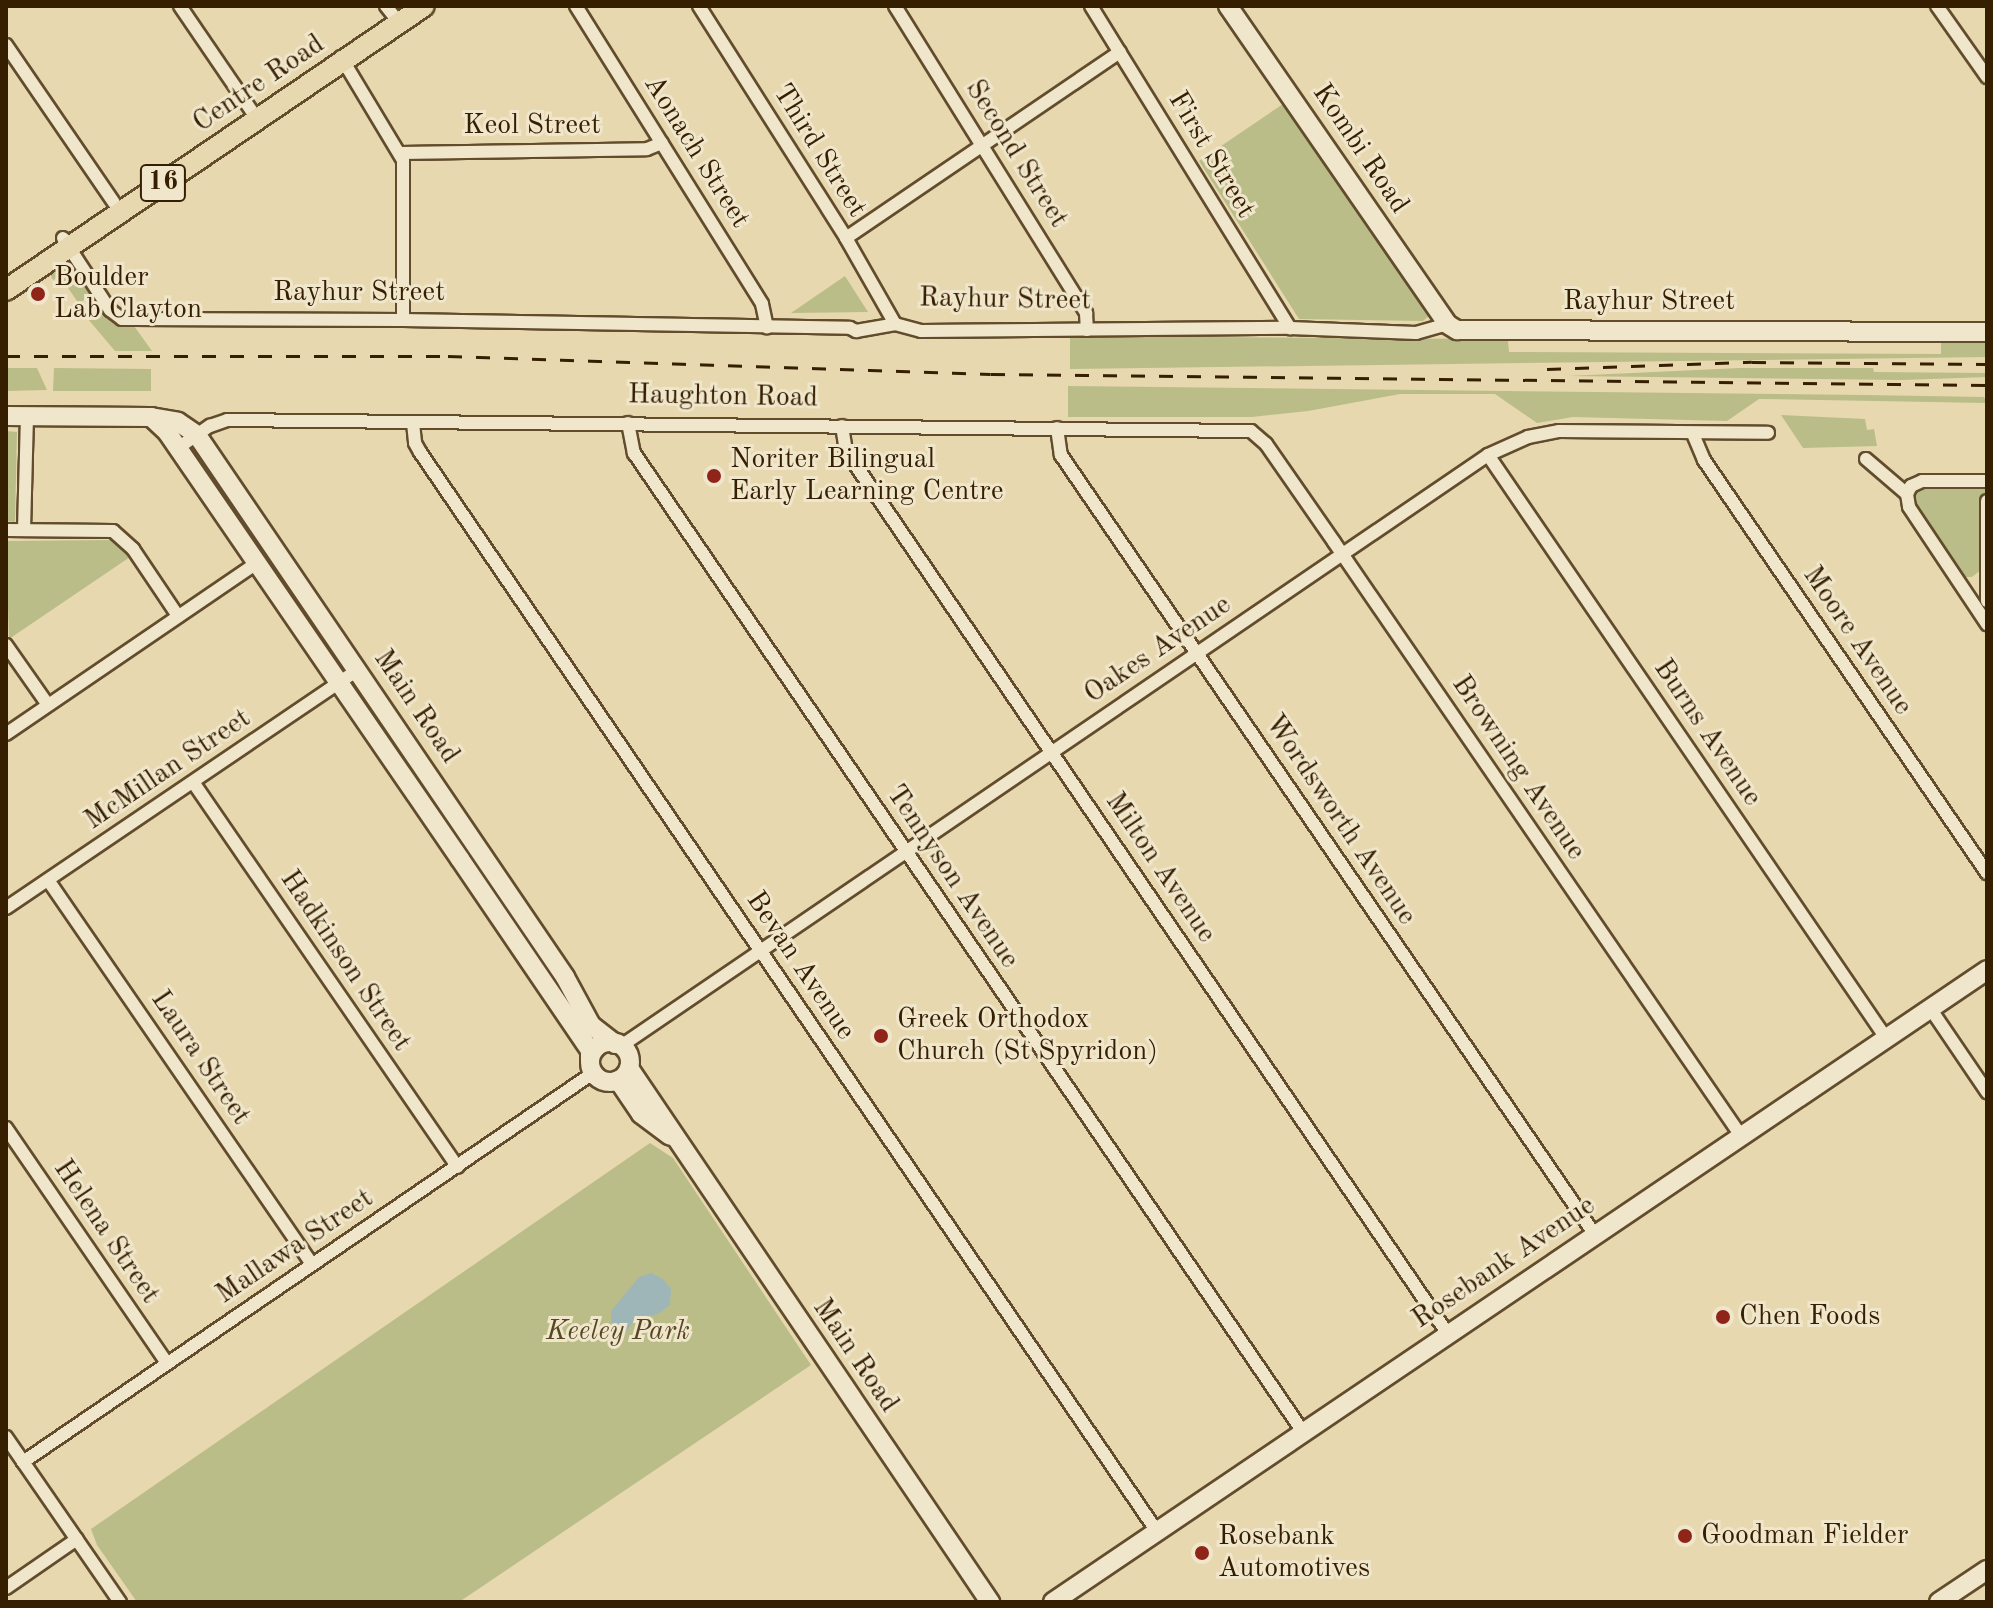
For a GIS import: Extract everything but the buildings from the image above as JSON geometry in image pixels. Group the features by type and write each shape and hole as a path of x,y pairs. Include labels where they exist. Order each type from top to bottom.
{"main road":[{"name":"Centre Road","path":"6,276 66,243 341,57 424,6"},
{"name":"Kombi Road","path":"1228,6 1447,324"},
{"name":"Centre Road","path":"341,57 395,9"},
{"name":"Centre Road","path":"6,290 114,203 255,115"},
{"name":"Rayhur Street","path":"1447,324 1469,330 1987,332"},
{"path":"6,416 151,417 178,422 197,435"},
{"path":"151,417 178,448"},
{"name":"Main Road","path":"197,435 565,977 591,1025 618,1045"},
{"name":"Main Road","path":"178,448 590,1050 592,1067"},
{"path":"290,612 309,599"},
{"path":"460,859 478,847"},
{"name":"Rosebank Avenue","path":"1053,1602 1987,970"},
{"path":"618,1045 628,1056 623,1074 604,1081 592,1067 596,1048 618,1045"},
{"name":"Main Road","path":"623,1074 641,1114 675,1140 990,1602"},
{"path":"1939,1602 1987,1570"}],"street":[{"path":"180,6 255,115"},
{"name":"Aonach Street","path":"576,6 762,304 767,327"},
{"name":"Third Street","path":"699,6 846,238 895,324"},
{"name":"Second Street","path":"895,6 1086,313 1087,330"},
{"name":"First Street","path":"1091,6 1290,328"},
{"path":"1937,6 1987,77"},
{"path":"6,45 114,203"},
{"path":"846,238 1120,52"},
{"path":"341,57 401,153 403,320"},
{"name":"Keol Street","path":"401,153 647,149 662,143"},
{"name":"Rayhur Street","path":"66,243 110,310 122,319 277,322 403,320 850,328 856,331 895,324 921,331 1290,328 1416,333 1447,324"},
{"path":"24,530 27,416"},
{"name":"Haughton Road","path":"178,448 227,420 1251,431"},
{"name":"Bevan Avenue","path":"413,423 415,443 420,452 1158,1533"},
{"name":"Tennyson Avenue","path":"628,423 634,453 1303,1432"},
{"name":"Milton Avenue","path":"842,426 846,451 1448,1334"},
{"name":"Wordsworth Avenue","path":"1057,428 1061,455 1595,1235"},
{"name":"Browning Avenue","path":"1251,431 1266,444 1741,1136"},
{"name":"Oakes Avenue","path":"618,1045 761,951 1488,455 1528,437 1559,431 1768,433"},
{"name":"Moore Avenue","path":"1693,434 1704,460 1987,873"},
{"name":"Burns Avenue","path":"1488,455 1886,1038"},
{"path":"1866,459 1907,494"},
{"path":"1987,481 1922,481 1911,486 1907,494 1909,507 1987,624"},
{"path":"1987,501 1987,601"},
{"path":"6,530 113,531 133,549 178,616"},
{"path":"6,734 257,563"},
{"path":"1960,581 1973,581 1986,572"},
{"path":"6,645 48,705"},
{"name":"McMillan Street","path":"6,908 358,670"},
{"name":"Hadkinson Street","path":"193,782 458,1167"},
{"name":"Laura Street","path":"48,880 312,1264"},
{"path":"1930,1008 1987,1092"},
{"name":"Mallawa Street","path":"23,1462 458,1167 592,1067"},
{"name":"Helena Street","path":"6,1128 167,1363"},
{"path":"6,1437 120,1602"},
{"path":"6,1588 77,1539"}],"green space":[{"path":"1283,104 1430,315 1423,321 1299,319 1199,161"},
{"path":"65,263 74,269 92,294 79,304 60,276 53,280 50,274"},
{"path":"845,276 868,312 791,313"},
{"path":"96,301 116,324 134,326 152,351 115,351 82,312"},
{"path":"1070,336 1485,339 1508,341 1509,352 1941,354 1941,343 1947,339 1985,338 1987,357 1070,369"},
{"path":"6,368 37,368 47,390 6,391"},
{"path":"54,368 151,369 151,391 53,391"},
{"path":"1740,368 1873,368 1874,372 1987,373 1987,377 1902,380 1568,376"},
{"path":"1068,386 1984,397 1987,403 1759,399 1727,421 1573,417 1537,423 1495,394 1400,394 1308,411 1252,417 1068,417"},
{"path":"1781,415 1865,419 1867,430 1874,429 1877,446 1803,448"},
{"path":"6,431 17,432 15,522 6,521"},
{"path":"1987,484 1982,569 1972,577 1963,577 1911,505 1914,488"},
{"path":"113,540 130,557 9,639 6,541"},
{"name":"Keeley Park","path":"650,1143 673,1158 811,1365 459,1602 137,1602 97,1545 91,1529"}],"water":[{"path":"651,1273 663,1279 671,1289 670,1305 658,1314 635,1319 625,1333 618,1334 611,1324 611,1311 639,1277"}],"railway":[{"path":"6,356 448,356 991,374 1987,385"},
{"path":"1547,369 1752,362 1987,364"}],"place":[{"name":"Boulder Lab Clayton","path":"38,294"},
{"name":"Noriter Bilingual Early Learning Centre","path":"714,476"},
{"name":"Greek Orthodox Church (St Spyridon)","path":"881,1036"},
{"name":"Chen Foods","path":"1723,1317"},
{"name":"Goodman Fielder","path":"1685,1536"},
{"name":"Rosebank Automotives","path":"1202,1553"}]}
